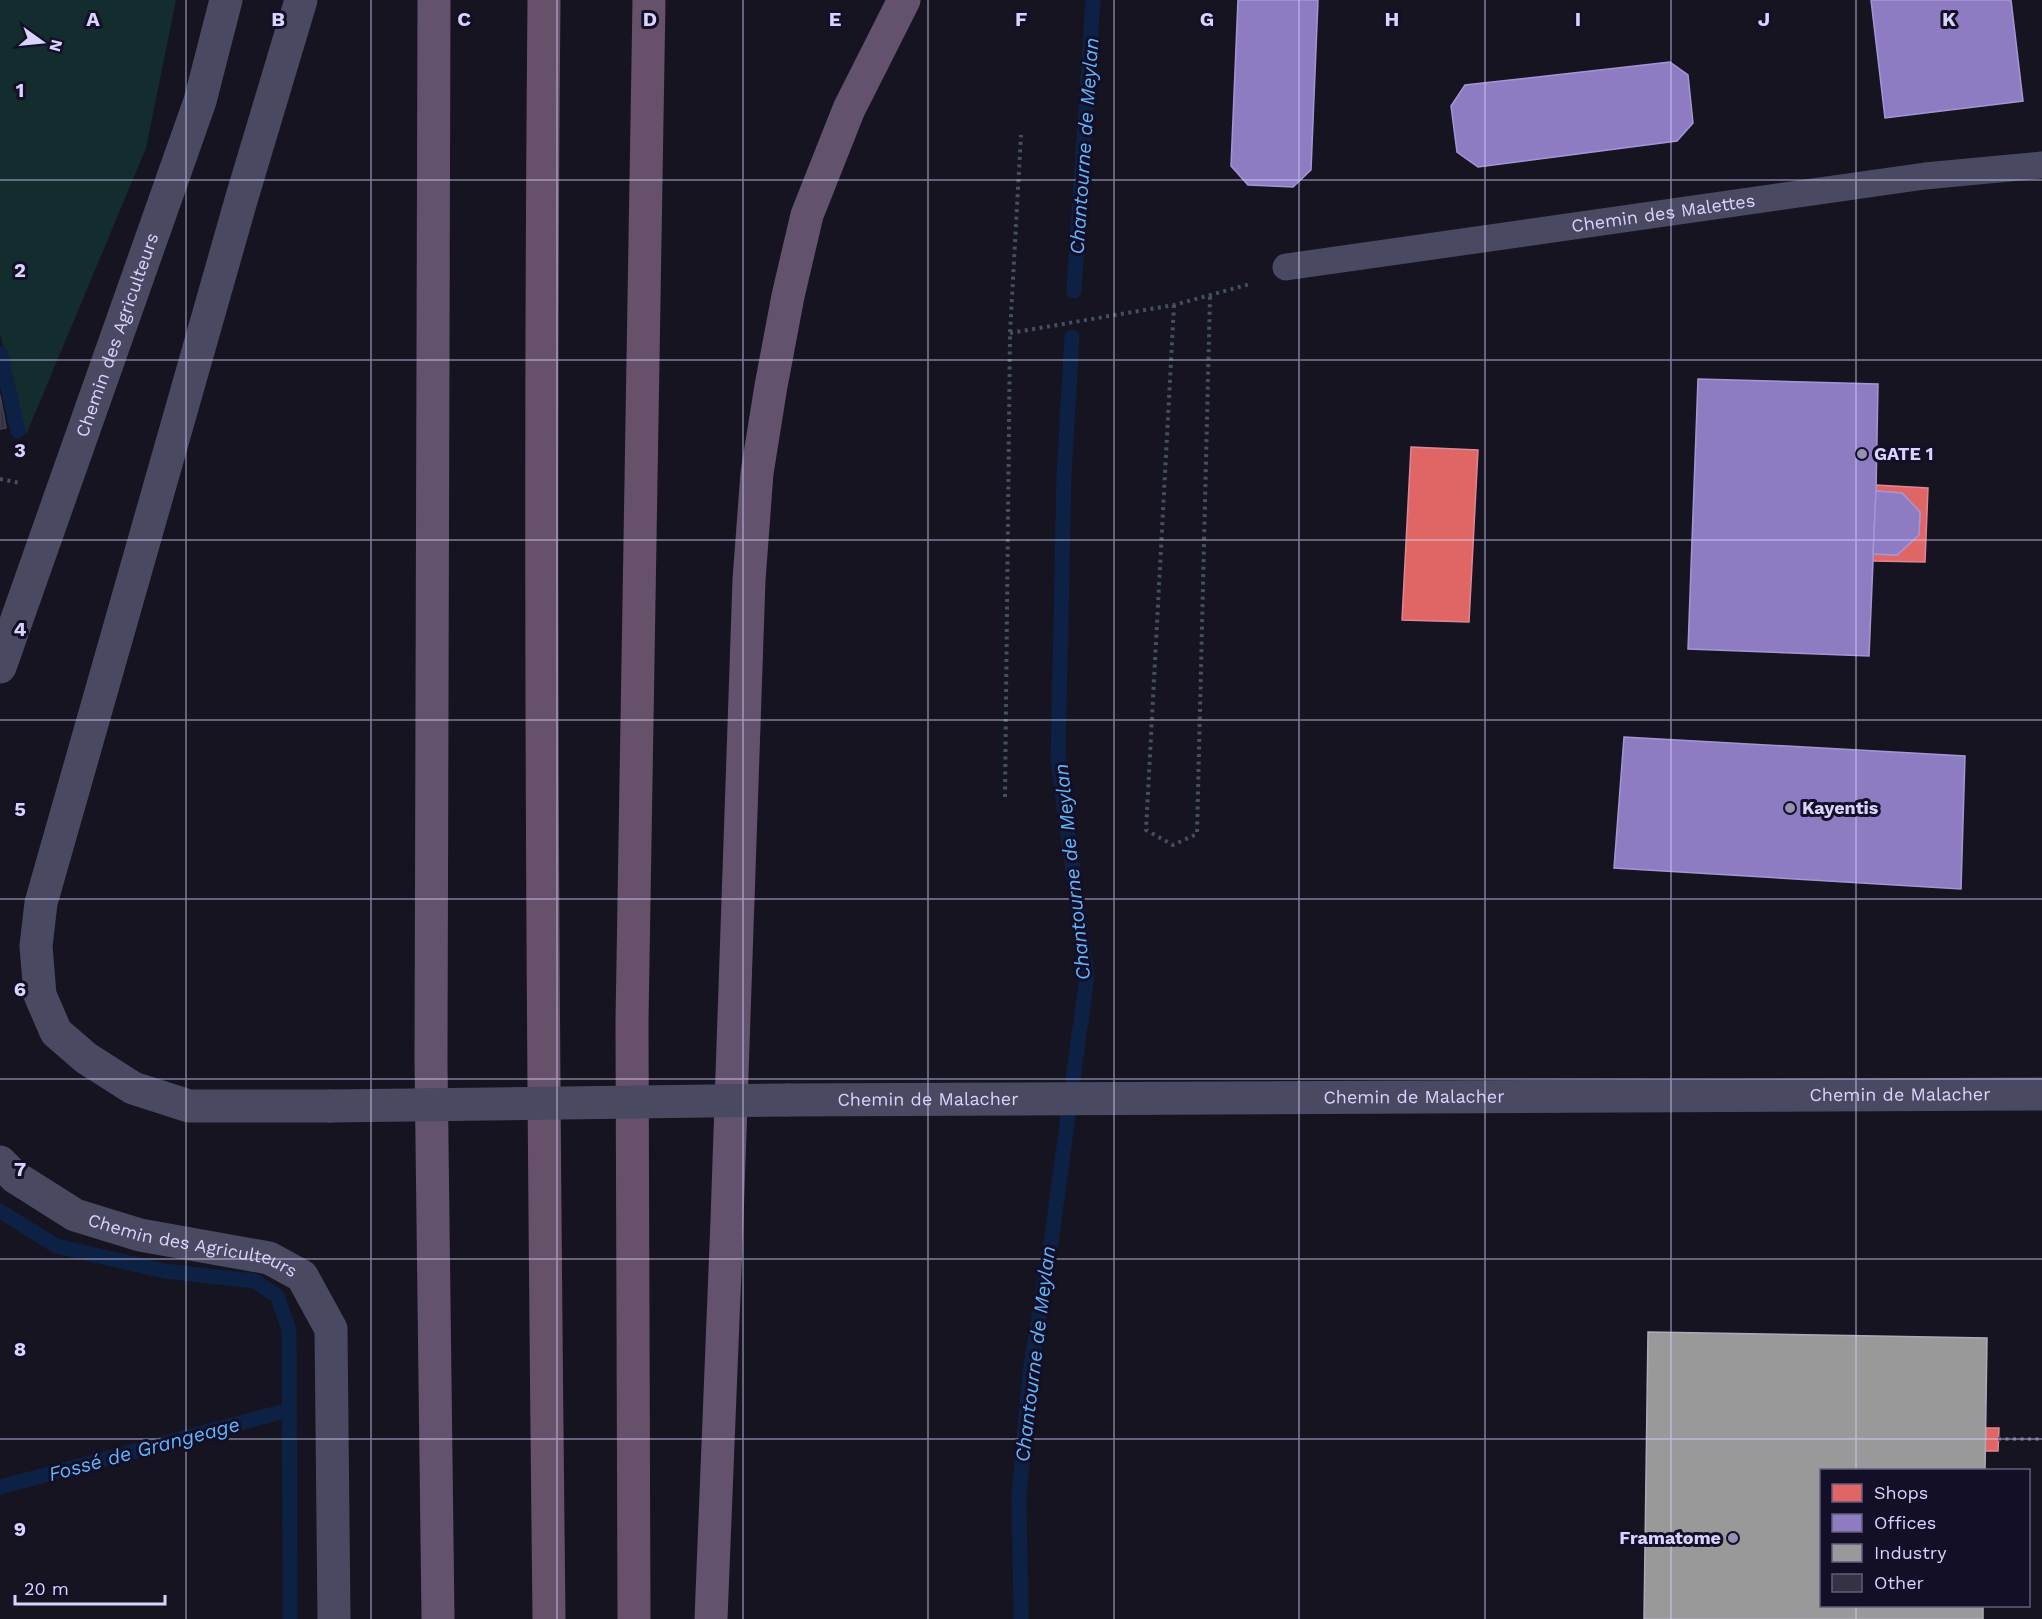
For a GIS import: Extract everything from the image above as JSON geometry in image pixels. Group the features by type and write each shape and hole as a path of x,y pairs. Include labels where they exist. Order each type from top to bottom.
{"highway":[{"path":"434,0 431,1062 438,1619"},
{"path":"544,0 541,345 542,836 549,1619"},
{"path":"634,1619 632,1021 649,0"},
{"path":"711,1619 749,580 757,473 786,307 807,215 849,109 904,0"}],"street":[{"name":"Chemin des Agriculteurs","path":"0,667 200,101 226,0"},
{"name":"Chemin de Malacher","path":"301,0 238,209 41,903 36,946 40,995 56,1032 86,1059 134,1088 189,1106 1023,1098 2042,1094"},
{"name":"Chemin des Agriculteurs","path":"0,1162 15,1177 75,1215 140,1234 269,1258 302,1276 331,1329 334,1619"}],"lane":[{"name":"Chemin des Malettes","path":"1286,267 1637,215 1925,176 2042,165"}],"path":[{"path":"1005,797 1010,333 1021,135"},
{"path":"1010,333 1174,305 1245,287 1286,267"},
{"path":"1174,305 1146,830 1173,845 1197,834 1210,296"},
{"path":"1998,1439 2042,1439"}],"green space":[{"path":"0,0 176,0 146,148 26,435 0,334"}],"building: Shops":[{"path":"1411,447 1478,450 1469,622 1402,620"},
{"path":"1876,485 1928,488 1925,562 1873,561 1873,554 1897,555 1919,535 1920,512 1902,493 1876,491"},
{"path":"1986,1428 1999,1428 1998,1451 1985,1451"}],"building: Offices":[{"path":"1238,0 1318,0 1311,170 1293,187 1248,185 1231,166"},
{"path":"1871,0 2011,0 2023,101 1885,118"},
{"path":"1670,62 1688,75 1693,123 1677,141 1478,167 1457,152 1451,106 1465,85"},
{"path":"1698,379 1878,384 1869,656 1688,649"},
{"path":"1876,491 1902,493 1920,512 1919,535 1897,555 1873,554"},
{"path":"1624,737 1965,756 1961,889 1614,868"}],"building: Industry":[{"name":"Framatome","path":"1648,1332 1987,1338 1985,1469 1820,1469 1820,1607 1983,1607 1983,1619 1644,1619"}],"building: Other":[{"path":"0,395 6,428 0,429"}],"waterway":[{"name":"Chantourne de Meylan","path":"1074,291 1093,0"},
{"name":"Chantourne de Meylan","path":"1021,1619 1019,1495 1030,1372 1051,1243 1087,976 1058,761 1064,475 1072,337"},
{"path":"0,353 18,431"},
{"path":"0,1211 56,1246 164,1271 255,1281 277,1296 289,1329 290,1619"},
{"name":"Fossé de Grangeage","path":"0,1487 289,1410"}],"place":[{"name":"GATE 1","path":"1862,454"},
{"name":"Kayentis","path":"1790,808"},
{"name":"Framatome","path":"1733,1538"}]}
